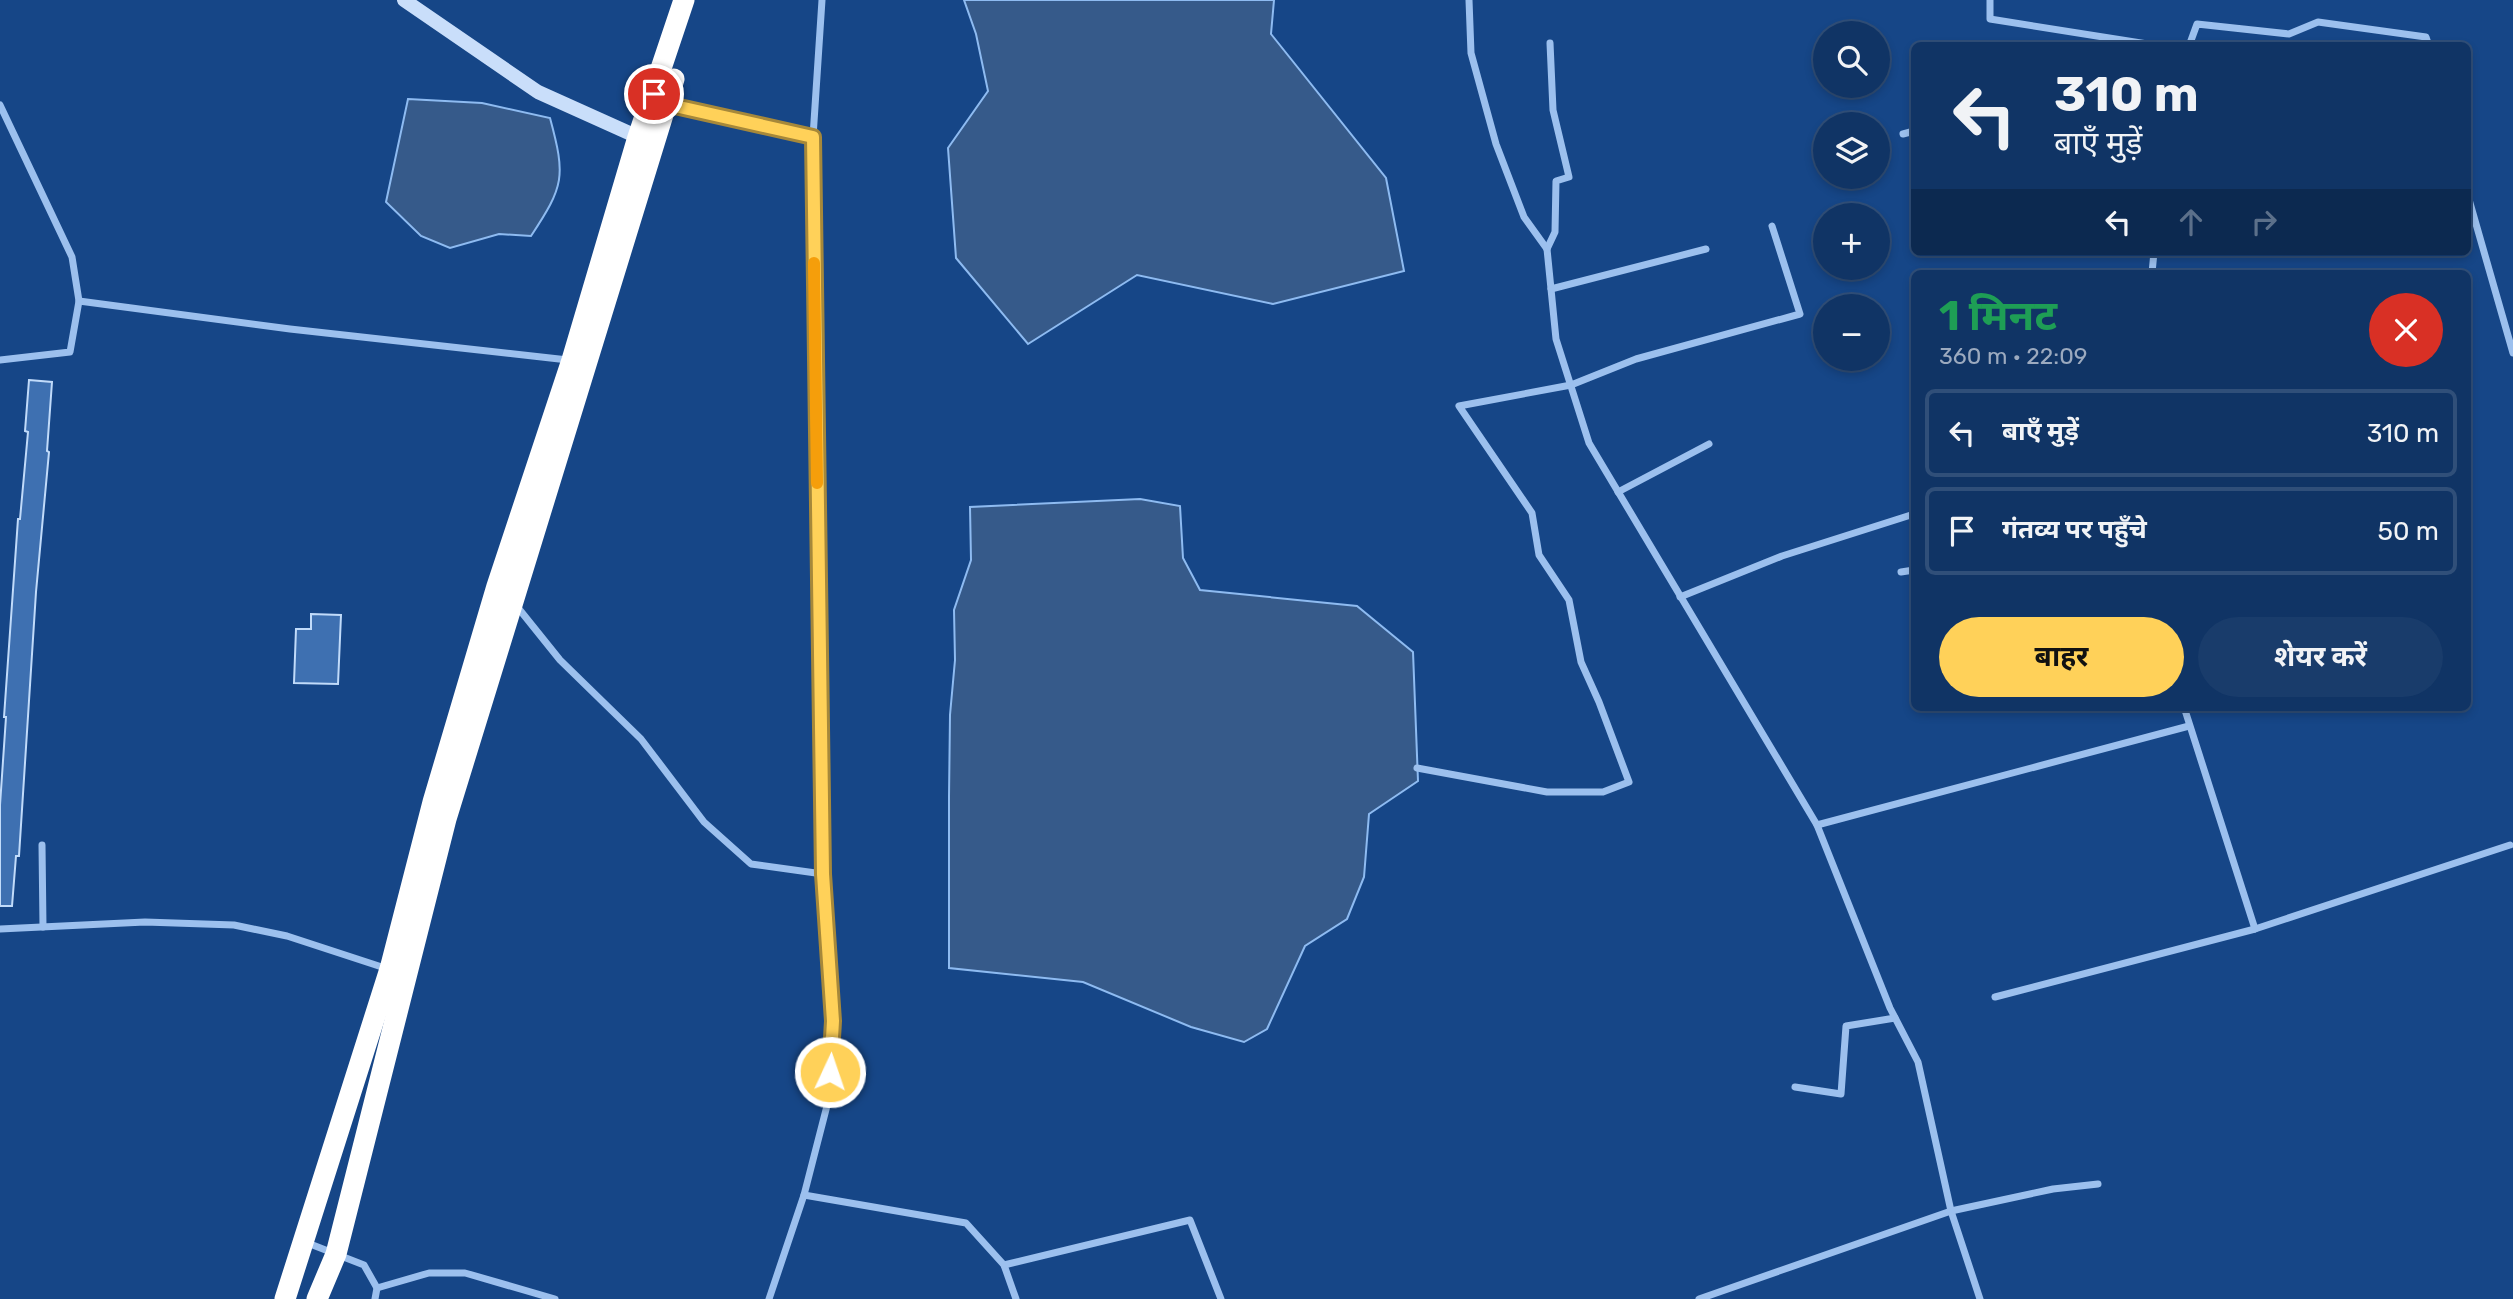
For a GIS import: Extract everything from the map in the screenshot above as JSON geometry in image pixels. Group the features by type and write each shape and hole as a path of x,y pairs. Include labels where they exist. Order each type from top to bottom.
{"highway":[{"path":"317,1299 336,1254 446,819 513,601 660,99 684,0"},
{"path":"285,1299 390,969 433,802 478,649 572,360 638,137 660,99 698,0"}],"street":[{"path":"404,0 538,92 638,137"},
{"path":"769,1299 804,1195 829,1098 833,1021 823,874 813,137 822,0"},
{"path":"1469,0 1471,53 1496,144 1524,217 1547,249 1556,339 1589,443 1817,825 1895,1018 1918,1062 1951,1210 1980,1299"},
{"path":"1990,0 1990,19 2135,42"},
{"path":"2190,42 2197,24 2289,34 2318,22 2426,37 2428,42"},
{"path":"1547,249 1555,232 1556,181 1569,177 1553,110 1550,43"},
{"path":"660,99 813,137"},
{"path":"0,105 72,257 79,301 70,352 0,360"},
{"path":"1903,134 1911,132"},
{"path":"2471,207 2513,353"},
{"path":"1417,768 1547,792 1603,792 1629,782 1581,662 1569,600 1539,555 1532,513 1459,406 1571,385 1636,359 1800,314 1772,226"},
{"path":"1551,289 1706,249"},
{"path":"79,301 290,329 572,360"},
{"path":"1618,492 1709,444"},
{"path":"1679,597 1782,556 1911,515"},
{"path":"1901,572 1911,570"},
{"path":"513,601 560,660 642,739 704,822 751,864 823,874"},
{"path":"2185,711 2255,929"},
{"path":"1817,825 2189,726"},
{"path":"42,845 43,927"},
{"path":"1994,996 2255,929 2511,845"},
{"path":"0,929 145,922 234,925 287,936 390,969"},
{"path":"1795,1087 1841,1094 1846,1026 1895,1018"},
{"path":"1699,1299 1951,1210 2053,1189 2098,1184"},
{"path":"804,1195 966,1223 1004,1265 1016,1299"},
{"path":"1004,1265 1190,1220 1221,1299"},
{"path":"303,1241 363,1265 377,1288 375,1299"},
{"path":"377,1288 429,1273 465,1273 555,1299"}],"water":[{"path":"964,0 1274,0 1271,34 1386,178 1404,271 1273,304 1137,275 1028,344 956,258 948,148 988,91 976,34"},
{"path":"408,99 482,103 550,118 558,154 559,180 550,205 531,236 499,234 450,248 421,236 386,202"},
{"path":"1140,499 1180,506 1183,558 1200,590 1357,606 1413,652 1418,781 1369,814 1364,877 1347,919 1305,946 1267,1029 1244,1042 1191,1027 1083,982 949,968 950,715 955,660 954,610 971,560 970,507"}],"building":[{"path":"29,380 52,382 49,452 36,592 19,856 16,856 12,906 0,906 0,805 4,717 18,519 28,432 25,431"},
{"path":"311,614 341,615 338,684 294,683 296,629 311,629"}],"slow traffic":[{"path":"814,263 817,483"}],"route":[{"path":"654,94 666,104 813,137 823,874 833,1021 830,1072"}]}
